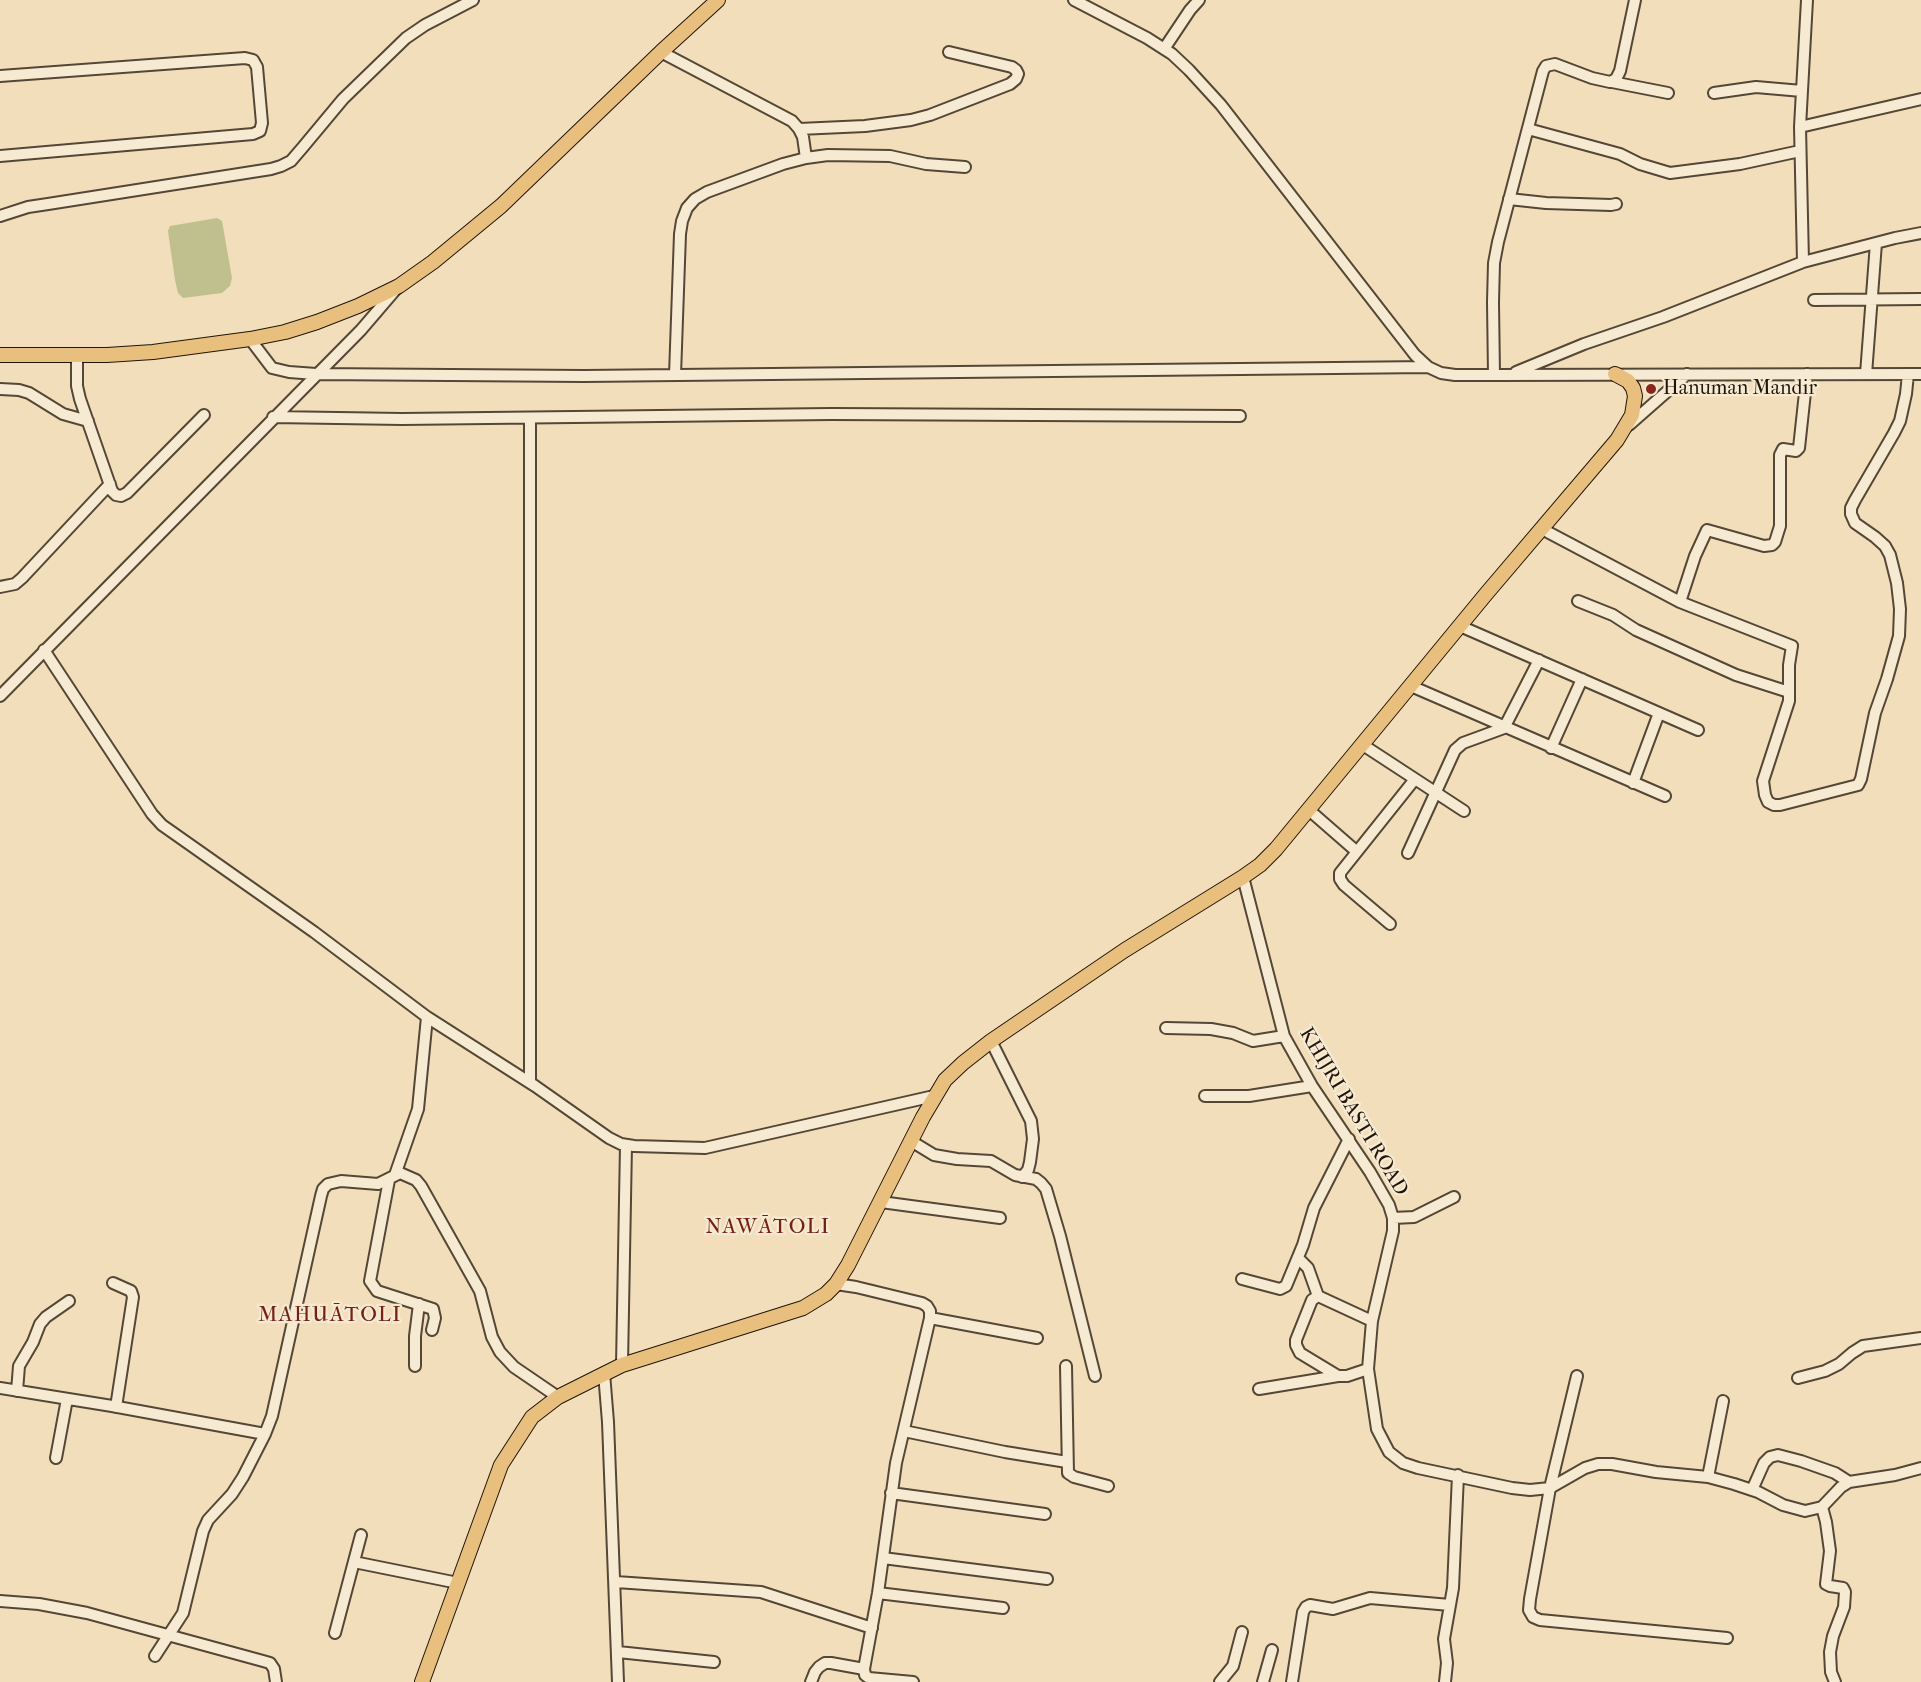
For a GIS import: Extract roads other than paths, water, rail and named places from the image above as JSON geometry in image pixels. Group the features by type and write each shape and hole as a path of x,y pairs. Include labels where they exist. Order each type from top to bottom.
{"main road":[{"path":"0,355 77,357 153,352 250,339 285,332 317,322 358,306 399,286 433,262 501,206 716,1"},
{"path":"422,1682 501,1465 532,1417 558,1397 622,1365 804,1308 826,1294 836,1284 848,1265 934,1096 945,1080 991,1041 1125,950 1244,877 1276,849 1626,427 1632,415 1635,396 1628,381 1615,374"}],"street":[{"path":"0,216 48,204 281,166 291,160 303,147 342,99 406,38 425,25 473,0"},
{"path":"1074,0 1147,38 1189,70 1221,105 1415,355 1428,367 1441,373 1455,375 1921,374"},
{"path":"1164,49 1190,9 1199,0"},
{"path":"1612,82 1616,80 1620,71 1635,0"},
{"path":"1803,262 1800,127 1807,0"},
{"path":"661,52 792,121 800,129 806,158"},
{"path":"800,129 865,126 911,120 1010,84 1018,74 1012,67 949,52"},
{"path":"0,76 245,58 253,60 257,67 262,123 260,131 253,134 0,156"},
{"path":"1494,375 1494,263 1509,199 1546,66 1555,64 1592,78 1668,93"},
{"path":"1713,93 1756,87 1802,90"},
{"path":"1800,127 1921,99"},
{"path":"1528,129 1620,154 1640,165 1670,172 1740,164 1800,151"},
{"path":"675,375 680,234 687,208 695,199 707,192 783,165 806,158 828,155 890,156 932,165 965,166"},
{"path":"1509,199 1545,204 1616,204"},
{"path":"1510,375 1584,344 1663,317 1803,262 1921,233"},
{"path":"1866,374 1876,243"},
{"path":"0,696 361,330 399,286"},
{"path":"1814,300 1921,299"},
{"path":"250,339 272,368 316,374 675,375 1428,367"},
{"path":"77,357 77,386 110,484 116,495 121,496 128,493 204,415"},
{"path":"1626,427 1687,374"},
{"path":"1680,602 1695,556 1707,530 1764,546 1775,542 1780,526 1781,452 1785,448 1796,451 1799,448 1807,374"},
{"path":"1542,529 1680,602 1792,646 1786,714 1763,781 1763,789 1768,802 1780,805 1858,785 1875,713 1899,636 1900,609 1890,555 1885,546 1855,523 1851,508 1900,421 1908,374"},
{"path":"0,389 20,390 63,414 88,421"},
{"path":"273,417 530,418 831,414 1240,416"},
{"path":"530,418 530,1082"},
{"path":"0,586 15,584 22,578 110,484"},
{"path":"1578,601 1613,615 1636,630 1736,675 1789,692"},
{"path":"1460,626 1698,730"},
{"path":"44,650 142,799 162,825 314,932 427,1017 530,1082 609,1138 626,1145 705,1148 934,1096"},
{"path":"1408,853 1455,750 1463,743 1504,728 1539,660"},
{"path":"1551,748 1582,679"},
{"path":"1411,686 1665,796"},
{"path":"1633,783 1659,713"},
{"path":"1363,745 1464,811"},
{"path":"1390,924 1344,885 1340,879 1340,873 1415,779"},
{"path":"1309,810 1356,851"},
{"name":"KHIJRI BASTI ROAD","path":"1244,877 1284,1036 1312,1086 1349,1139 1389,1205 1393,1218 1393,1231 1372,1321 1368,1369 1377,1429 1389,1452 1403,1463 1512,1488 1530,1490 1550,1488 1585,1468 1605,1463 1656,1472 1708,1477 1752,1490 1795,1510 1810,1511 1821,1507"},
{"path":"427,1017 417,1109 392,1177 370,1281 377,1291 433,1309 435,1313 432,1330"},
{"path":"1166,1028 1211,1029 1233,1033 1253,1041 1284,1036"},
{"path":"991,1041 1031,1121 1033,1139 1030,1162 1028,1170 1022,1177"},
{"path":"1205,1096 1249,1096 1312,1086"},
{"path":"1242,1279 1280,1289 1284,1288 1298,1258 1314,1208 1349,1139"},
{"path":"911,1141 934,1155 991,1161 1022,1177 1036,1179 1046,1190 1060,1236 1095,1376"},
{"path":"622,1365 626,1145"},
{"path":"155,1656 183,1613 203,1531 208,1520 243,1477 272,1416 323,1189 328,1184 335,1182 378,1184 405,1174 416,1180 422,1186 480,1291 492,1337 500,1352 514,1367 558,1397"},
{"path":"1393,1218 1414,1217 1455,1197"},
{"path":"881,1202 1000,1218"},
{"path":"1298,1258 1308,1268 1318,1296 1372,1321"},
{"path":"114,1283 131,1291 133,1297 116,1407"},
{"path":"836,1284 922,1304 930,1311 891,1493 878,1593 864,1669 865,1675 869,1678 914,1682"},
{"path":"1318,1296 1312,1300 1296,1345 1300,1353 1338,1376"},
{"path":"17,1391 19,1366 40,1324 69,1301"},
{"path":"415,1366 418,1304"},
{"path":"930,1318 1037,1338"},
{"path":"1798,1378 1825,1371 1839,1364 1863,1346 1921,1338"},
{"path":"1066,1366 1068,1473 1071,1476 1108,1486"},
{"path":"1258,1389 1347,1376 1368,1369"},
{"path":"604,1373 616,1582 618,1682"},
{"path":"1578,1376 1550,1488 1529,1610 1533,1617 1540,1620 1727,1638"},
{"path":"0,1388 265,1434"},
{"path":"56,1458 67,1399"},
{"path":"1708,1477 1723,1401"},
{"path":"904,1431 1067,1462"},
{"path":"1752,1490 1764,1463 1770,1457 1778,1455 1835,1473 1849,1482"},
{"path":"1835,1682 1831,1672 1830,1652 1833,1636 1844,1607 1845,1592 1843,1588 1826,1584 1830,1551 1828,1532 1821,1507 1849,1482 1919,1469"},
{"path":"1445,1682 1447,1663 1444,1639 1453,1588 1458,1475"},
{"path":"891,1493 1046,1515"},
{"path":"335,1634 361,1535"},
{"path":"883,1558 1047,1579"},
{"path":"354,1562 458,1583"},
{"path":"616,1582 761,1592 872,1628"},
{"path":"878,1593 1003,1608"},
{"path":"1292,1682 1303,1612 1310,1605 1333,1609 1370,1598 1450,1605"},
{"path":"0,1601 20,1601 78,1611 270,1663 274,1669 276,1682"},
{"path":"1220,1682 1233,1666 1242,1632"},
{"path":"1263,1682 1272,1650"},
{"path":"618,1652 714,1662"},
{"path":"811,1682 815,1672 825,1664 864,1669"}],"place":[{"name":"Hanuman Mandir","path":"1651,389"}],"district":[{"name":"NAWĀTOLI","path":"768,1228"},
{"name":"MAHUĀTOLI","path":"330,1316"}]}
